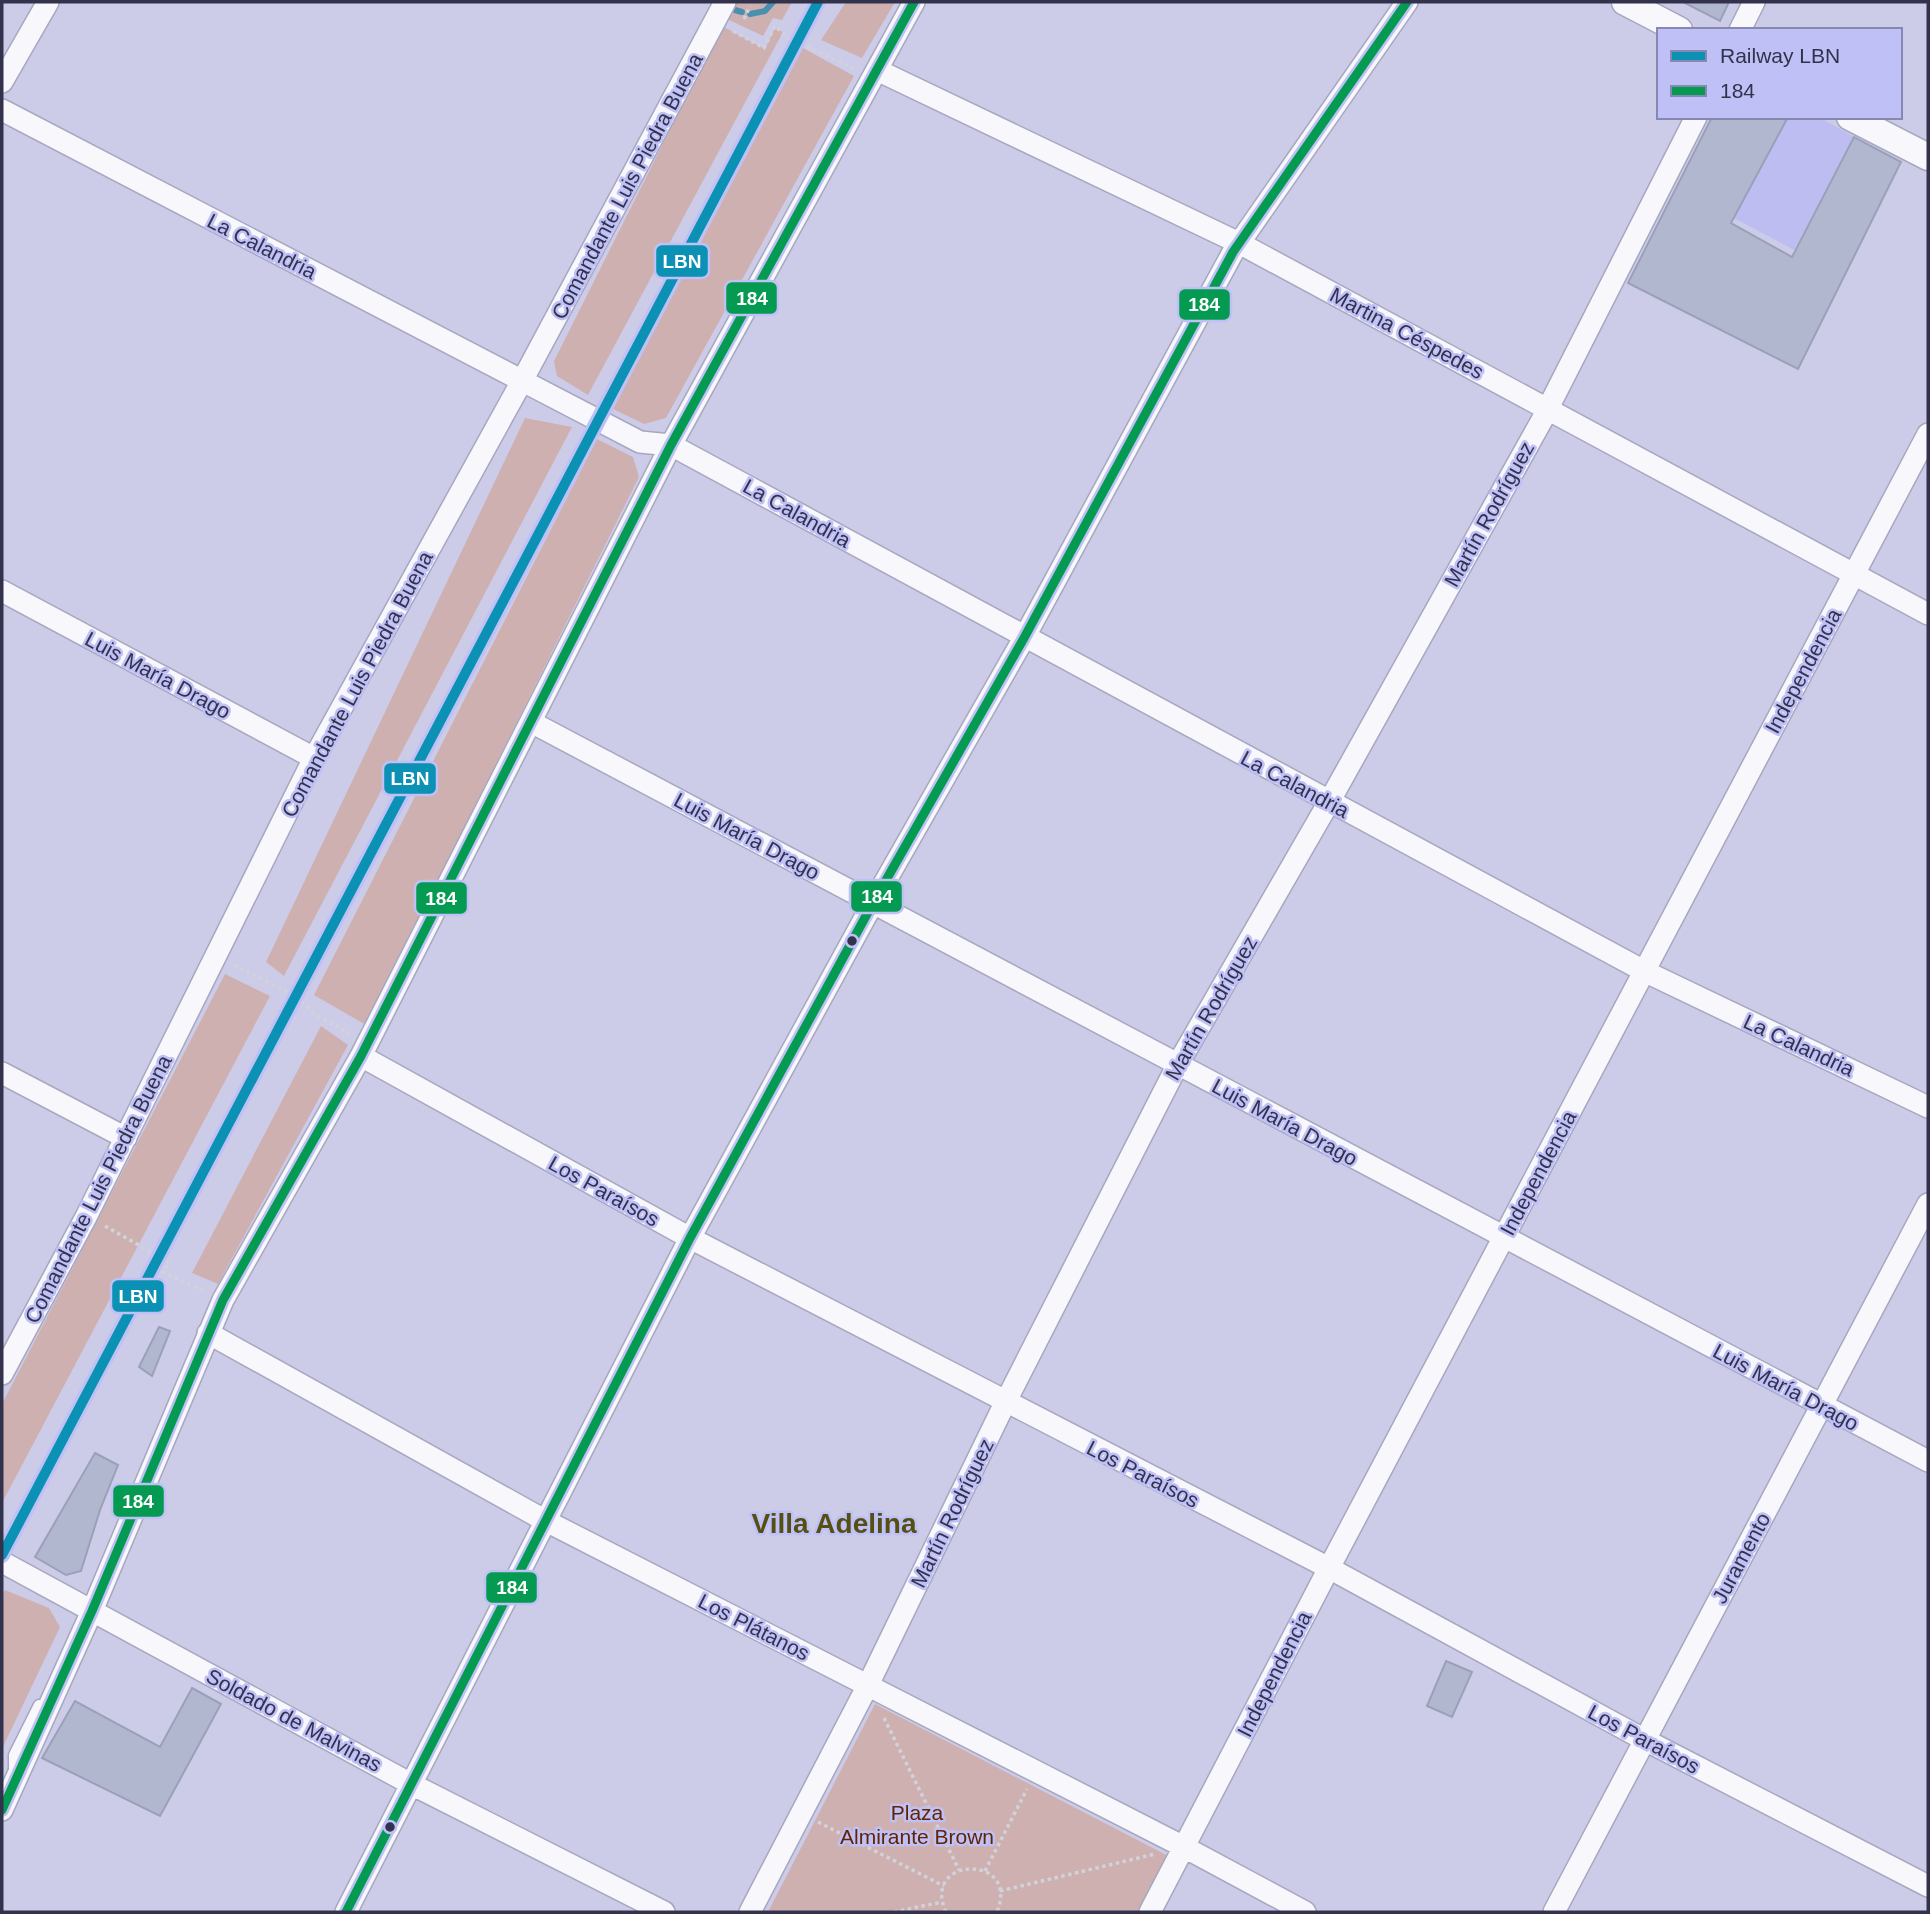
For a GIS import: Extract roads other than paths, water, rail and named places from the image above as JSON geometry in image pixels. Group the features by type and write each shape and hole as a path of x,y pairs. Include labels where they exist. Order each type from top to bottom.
{"street":[{"path":"2,82 48,2"},
{"path":"2,1810 92,1611 223,1300 364,1050 671,445 914,2"},
{"path":"346,1912 690,1238 873,903 1024,638 1239,243 1407,2"},
{"path":"1625,2 1675,28"},
{"path":"1741,28 1754,2"},
{"name":"Comandante Luis Piedra Buena","path":"2,1374 86,1217 314,758 522,381 719,8"},
{"name":"Martina Céspedes","path":"877,70 1239,243 1928,614"},
{"name":"La Calandria","path":"2,110 640,442 671,445 1644,971 1928,1107"},
{"name":"Martín Rodríguez","path":"750,1912 868,1685 1005,1403 1178,1064 1329,802 1548,408 1695,119"},
{"path":"1854,119 1928,157"},
{"name":"Independencia","path":"1150,1912 1928,434"},
{"name":"Luis María Drago","path":"2,591 314,758"},
{"name":"Luis María Drago","path":"531,722 1928,1461"},
{"name":"Los Paraísos","path":"364,1050 690,1238 1329,1568 1645,1740 1928,1886"},
{"path":"2,1073 126,1138"},
{"name":"Juramento","path":"1554,1912 1928,1204"},
{"name":"Los Plátanos","path":"208,1333 546,1521 1184,1847 1305,1912"},
{"name":"Soldado de Malvinas","path":"2,1562 411,1784 664,1912"}],"lane":[{"path":"16,1782 14,1755 79,1628 78,1606 68,1597"}],"waterway":[{"path":"750,14 765,11 773,2"},
{"path":"735,10 742,12"}],"rail line":[{"name":"LBN","path":"2,1555 818,2"}],"district":[{"name":"Villa Adelina","path":"834,1523"}],"park label":[{"name":"Plaza Almirante Brown","path":"917,1824"}]}
